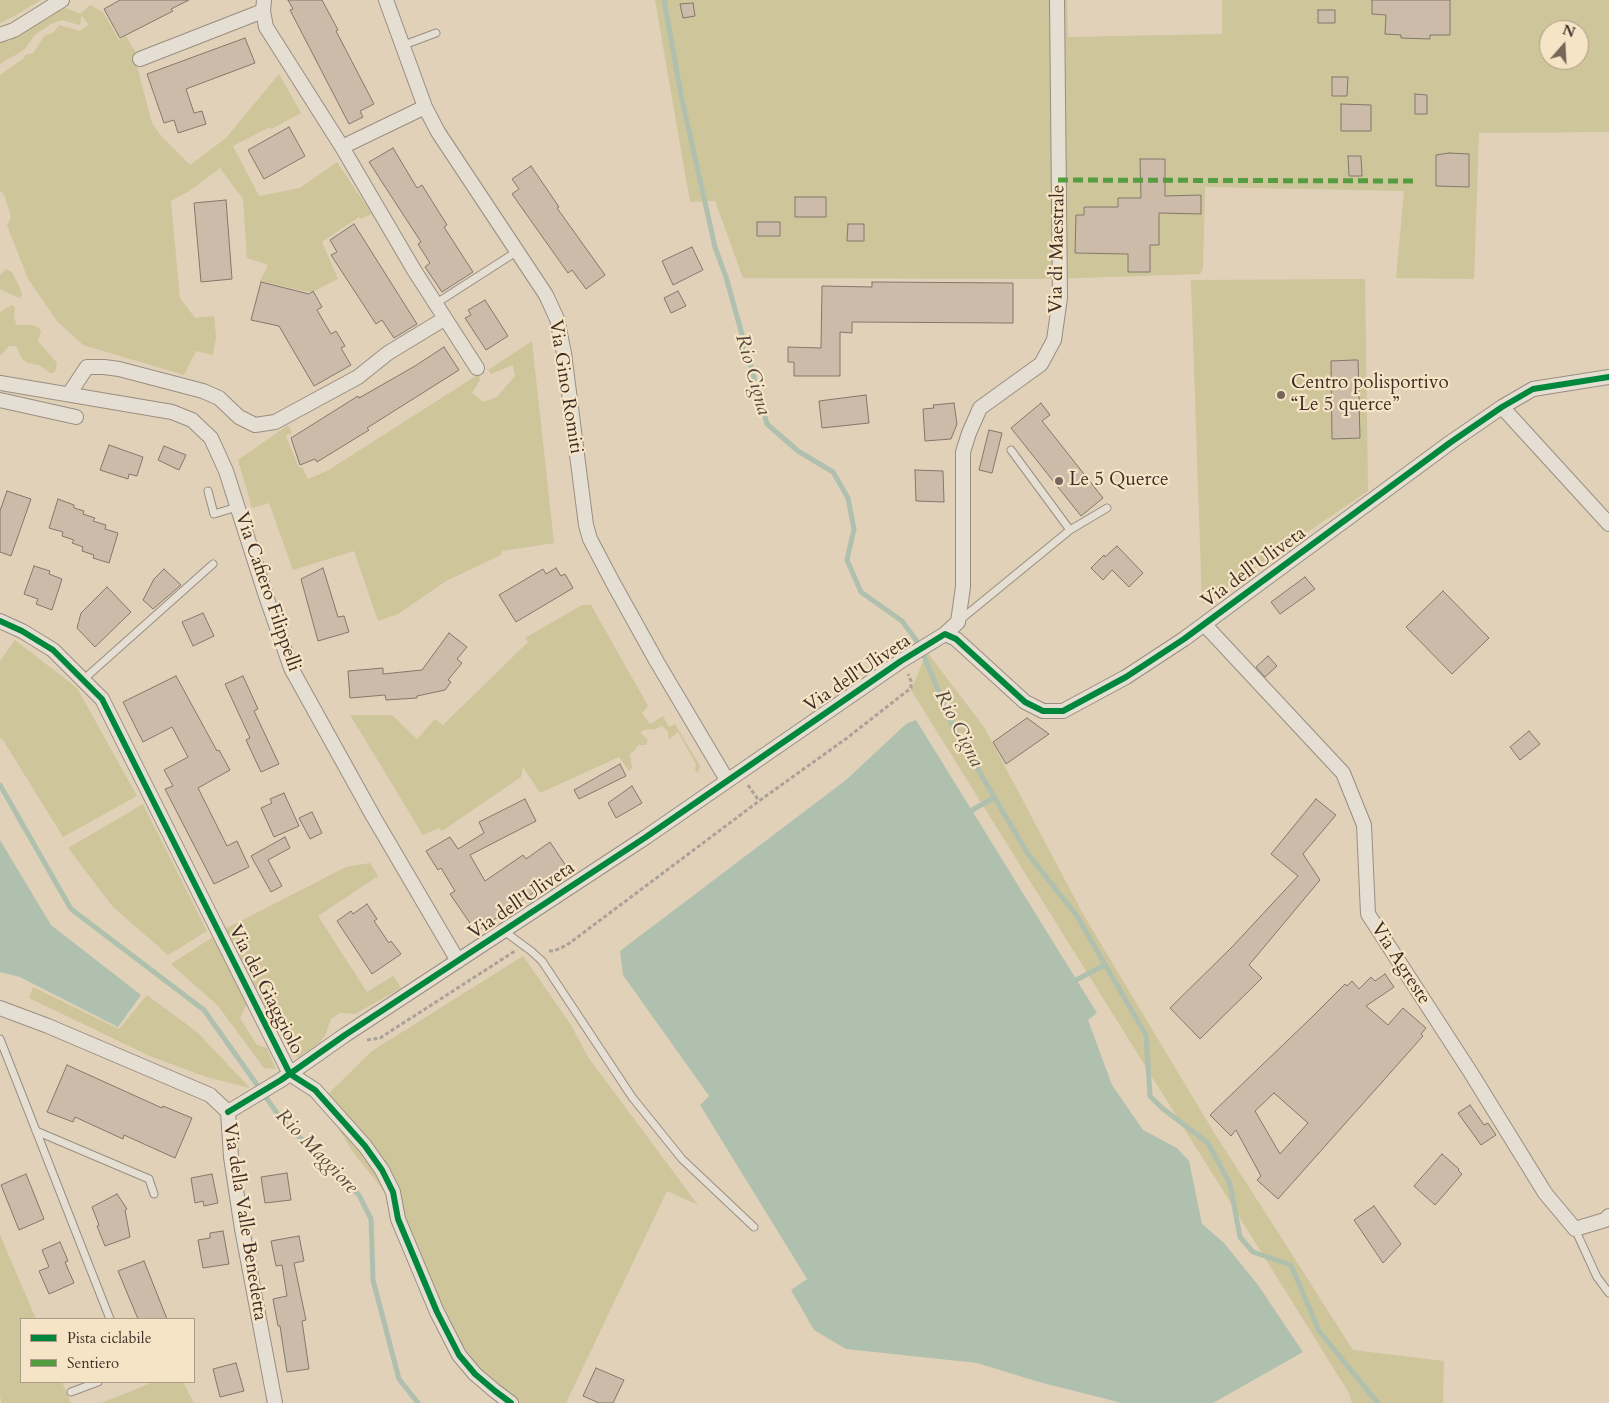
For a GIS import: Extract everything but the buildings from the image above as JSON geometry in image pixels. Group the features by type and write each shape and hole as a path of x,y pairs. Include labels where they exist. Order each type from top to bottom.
{"street":[{"path":"0,35 14,30 62,0"},
{"name":"Via Gino Romiti","path":"386,0 404,45 425,107 438,132 546,295 557,319 586,525 590,539 661,670 727,780"},
{"name":"Via di Maestrale","path":"958,622 963,587 963,452 969,433 980,408 1041,364 1054,340 1060,298 1057,0"},
{"path":"140,59 263,5 266,27 342,146 434,304 477,368"},
{"path":"342,146 425,107"},
{"path":"69,394 87,367 119,369 203,391 219,398 239,417 255,425 275,422 358,377 388,354 444,319"},
{"name":"Via dell'Uliveta","path":"228,1112 284,1078 345,1035 646,837 905,659 945,634 956,639 1025,702 1043,711 1063,711 1126,677 1184,639 1443,448 1502,407 1533,390 1609,377"},
{"name":"Via Cafiero Filippelli","path":"0,383 172,412 192,420 206,432 217,448 292,668 373,816 458,961"},
{"path":"0,400 76,417"},
{"path":"1502,407 1609,524"},
{"name":"Via del Giaggiolo","path":"0,621 53,650 102,699 284,1078 315,1090 365,1146 382,1170 393,1192 398,1219 437,1312 459,1355 494,1392 511,1403"},
{"path":"945,634 958,622"},
{"name":"Via Agreste","path":"1204,624 1343,772 1364,825 1368,914 1471,1073 1545,1194 1575,1229"},
{"name":"Via della Valle Benedetta","path":"0,1008 48,1026 210,1095 228,1112 230,1157 275,1403"},
{"path":"1575,1229 1605,1220 1609,1216"}],"lane":[{"path":"404,45 436,33"},
{"path":"434,304 516,252"},
{"path":"1011,450 1070,530"},
{"path":"208,491 214,514 237,507"},
{"path":"958,622 1070,530 1107,508"},
{"path":"84,679 214,564"},
{"path":"504,931 542,961 632,1097 682,1159 754,1227"},
{"path":"0,1039 110,1318"},
{"path":"36,1131 149,1179 154,1194"},
{"path":"1575,1229 1597,1277 1609,1293"},
{"path":"71,1392 95,1383"}],"path":[{"path":"345,1035 358,1041 380,1038 514,952 554,951 567,945 759,801 847,738 911,688 905,659"},
{"path":"739,772 759,801"}],"shaded area":[{"path":"0,0 41,0 0,23"},
{"path":"655,0 1067,0 1068,37 1222,34 1222,0 1609,0 1609,132 1479,133 1474,279 1396,278 1404,191 1205,187 1203,269 1200,274 1050,279 743,278 715,201 690,202"},
{"path":"90,5 103,12 119,40 126,36 136,53 138,70 152,123 162,137 190,165 226,138 279,74 301,113 233,146 259,196 300,188 337,162 372,214 361,219 359,217 322,242 338,279 314,291 307,292 260,281 268,265 247,258 243,199 220,168 188,192 171,201 180,298 195,318 214,316 216,337 213,355 196,351 184,375 83,345 57,321 28,279 7,225 11,217 4,194 0,191 0,75 24,58 25,55 33,53 45,35 53,33 59,25 80,31 89,25 81,15 79,25 62,20 51,24 35,35 24,50 0,64 0,42 9,41 45,15 66,8 80,14"},
{"path":"6,269 12,272 20,288 22,295 19,298 0,289 0,275"},
{"name":"Centro polisportivo “Le 5 querce”","path":"1365,279 1368,491 1202,604 1191,280"},
{"path":"12,305 15,307 14,318 17,325 32,325 41,331 38,341 57,363 56,370 53,373 39,365 28,363 22,359 16,346 9,346 0,356 0,312"},
{"path":"532,341 554,543 502,551 501,555 446,581 398,614 378,621 354,551 293,570 269,503 252,508 238,460 288,425 292,433 286,436 299,468 302,467 308,479 327,471 479,374 480,380 472,393 483,402 497,397 515,376 513,365 491,374 488,370"},
{"path":"582,605 591,605 648,706 642,713 650,724 663,716 669,727 675,724 700,766 698,773 695,770 696,764 678,732 669,740 668,732 662,726 656,729 643,730 641,733 648,740 646,745 638,745 630,754 632,768 629,771 619,757 540,793 523,767 521,777 442,831 439,828 423,835 350,715 392,715 417,739 435,719 443,725 528,642 525,638"},
{"path":"15,640 77,688 137,796 63,837 0,738 0,661"},
{"path":"927,652 984,727 1083,914 1215,1134 1353,1350 1444,1361 1443,1403 1352,1403 1349,1393 911,690"},
{"path":"916,720 1097,1013 1088,1020 1112,1085 1143,1130 1177,1148 1189,1161 1202,1224 1224,1243 1258,1285 1303,1352 1213,1403 1122,1403 1039,1382 977,1363 846,1349 814,1330 791,1290 807,1279 700,1105 709,1096 623,975 620,951 846,780 906,724"},
{"path":"143,804 207,931 168,955 113,907 68,848"},
{"path":"0,840 51,925 141,995 118,1027 20,977 0,972"},
{"path":"370,863 378,876 318,916 367,992 393,976 401,988 355,1014 340,1013 331,1019 325,1036 319,1043 299,1057 294,1056 287,1046 284,1036 272,1022 223,930 346,867"},
{"path":"213,937 247,1004 240,1018 257,1045 267,1048 276,1069 264,1068 218,1006 171,964"},
{"path":"523,956 571,1025 588,1057 698,1205 667,1191 566,1403 515,1403 474,1365 452,1327 391,1200 353,1152 321,1101 372,1051"},
{"path":"33,987 119,1029 147,995 197,1032 250,1088 206,1077 152,1057 29,998"},
{"path":"0,1235 36,1318 20,1318 20,1383 62,1383 71,1403 2,1403 0,1397"},
{"path":"151,1383 184,1383 194,1403 101,1403"}],"waterway":[{"name":"Rio Cigna","path":"664,0 681,95 715,247 726,277 767,424 798,451 833,472 848,498 854,529 847,560 861,592 902,621 919,644 955,731 1028,854 1077,916 1146,1035 1150,1096 1162,1108 1208,1143 1230,1184 1240,1237 1253,1252 1291,1265 1319,1331 1378,1403"},
{"name":"Rio Maggiore","path":"0,785 71,909 204,1010 282,1120 359,1195 371,1219 373,1280 399,1379 418,1403"},
{"path":"967,813 995,797"},
{"path":"1072,982 1105,965"}],"marked path":[{"path":"1058,180 1415,181"}],"cycle path":[{"path":"228,1112 281,1080 345,1035 646,837 901,661 945,634 956,639 1025,702 1043,711 1063,711 1126,677 1184,639 1451,442 1502,407 1533,389 1609,377"},
{"path":"0,621 22,631 53,650 102,699 290,1074 315,1090 365,1146 382,1170 393,1192 398,1219 437,1312 459,1355 475,1374 511,1403"}],"place":[{"name":"Centro polisportivo “Le 5 querce”","path":"1281,395"},
{"name":"Le 5 Querce","path":"1059,481"}]}
